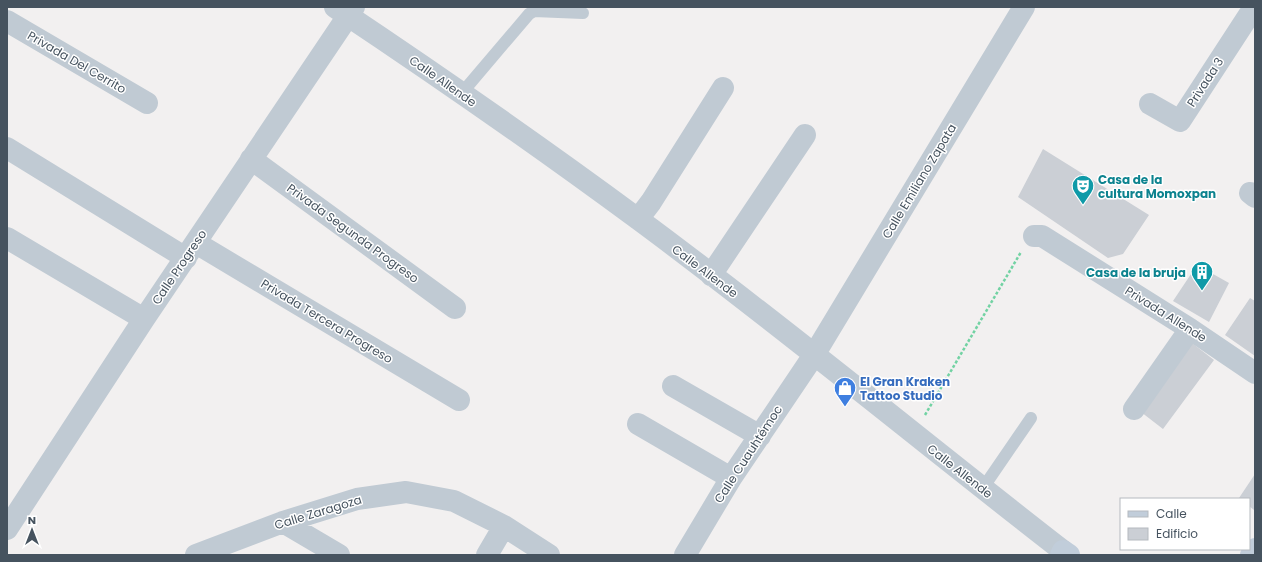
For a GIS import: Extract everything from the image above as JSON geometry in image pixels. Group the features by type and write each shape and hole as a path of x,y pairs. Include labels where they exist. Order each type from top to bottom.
{"street":[{"name":"Calle Emiliano Zapata","path":"814,355 1024,7"},
{"name":"Calle Allende","path":"346,10 461,94 638,219 814,355 1064,554"},
{"name":"Calle Progreso","path":"7,529 144,319 251,159 346,10"},
{"name":"Privada 3","path":"1150,104 1180,121 1246,13"},
{"name":"Privada Del Cerrito","path":"7,21 147,103"},
{"path":"638,219 651,202 723,88"},
{"path":"711,275 805,135"},
{"name":"Privada Tercera Progreso","path":"7,148 459,400"},
{"name":"Privada Segunda Progreso","path":"251,159 455,308"},
{"name":"Privada Allende","path":"1034,236 1042,236 1190,329 1255,372"},
{"path":"7,238 144,319"},
{"path":"1134,409 1190,329"},
{"name":"Calle Cuauhtémoc","path":"685,555 731,478 814,355"},
{"path":"674,386 760,436"},
{"path":"638,424 731,478"},
{"name":"Calle Zaragoza","path":"196,555 283,522 357,499 406,492 454,500 504,526 549,555"},
{"path":"283,522 339,555"},
{"path":"487,555 504,526"},
{"path":"1250,555 1255,549"}],"lane":[{"path":"461,94 529,14 534,11 583,13"},
{"path":"983,488 1031,418"}],"path":[{"path":"913,434 1028,241 1034,236"}],"building":[{"name":"Casa de la cultura Momoxpan","path":"1043,149 1149,215 1123,254 1108,258 1018,197"},
{"name":"Casa de la bruja","path":"1197,265 1229,283 1209,322 1173,301"},
{"path":"1250,298 1255,301 1255,356 1225,335"},
{"path":"1188,340 1214,360 1163,429 1141,412"},
{"path":"1255,474 1254,510 1250,507 1250,498 1239,498"}],"place":[{"name":"Casa de la cultura Momoxpan","path":"1083,206"},
{"name":"Casa de la bruja","path":"1202,292"},
{"name":"El Gran Kraken Tattoo Studio","path":"845,408"}]}
